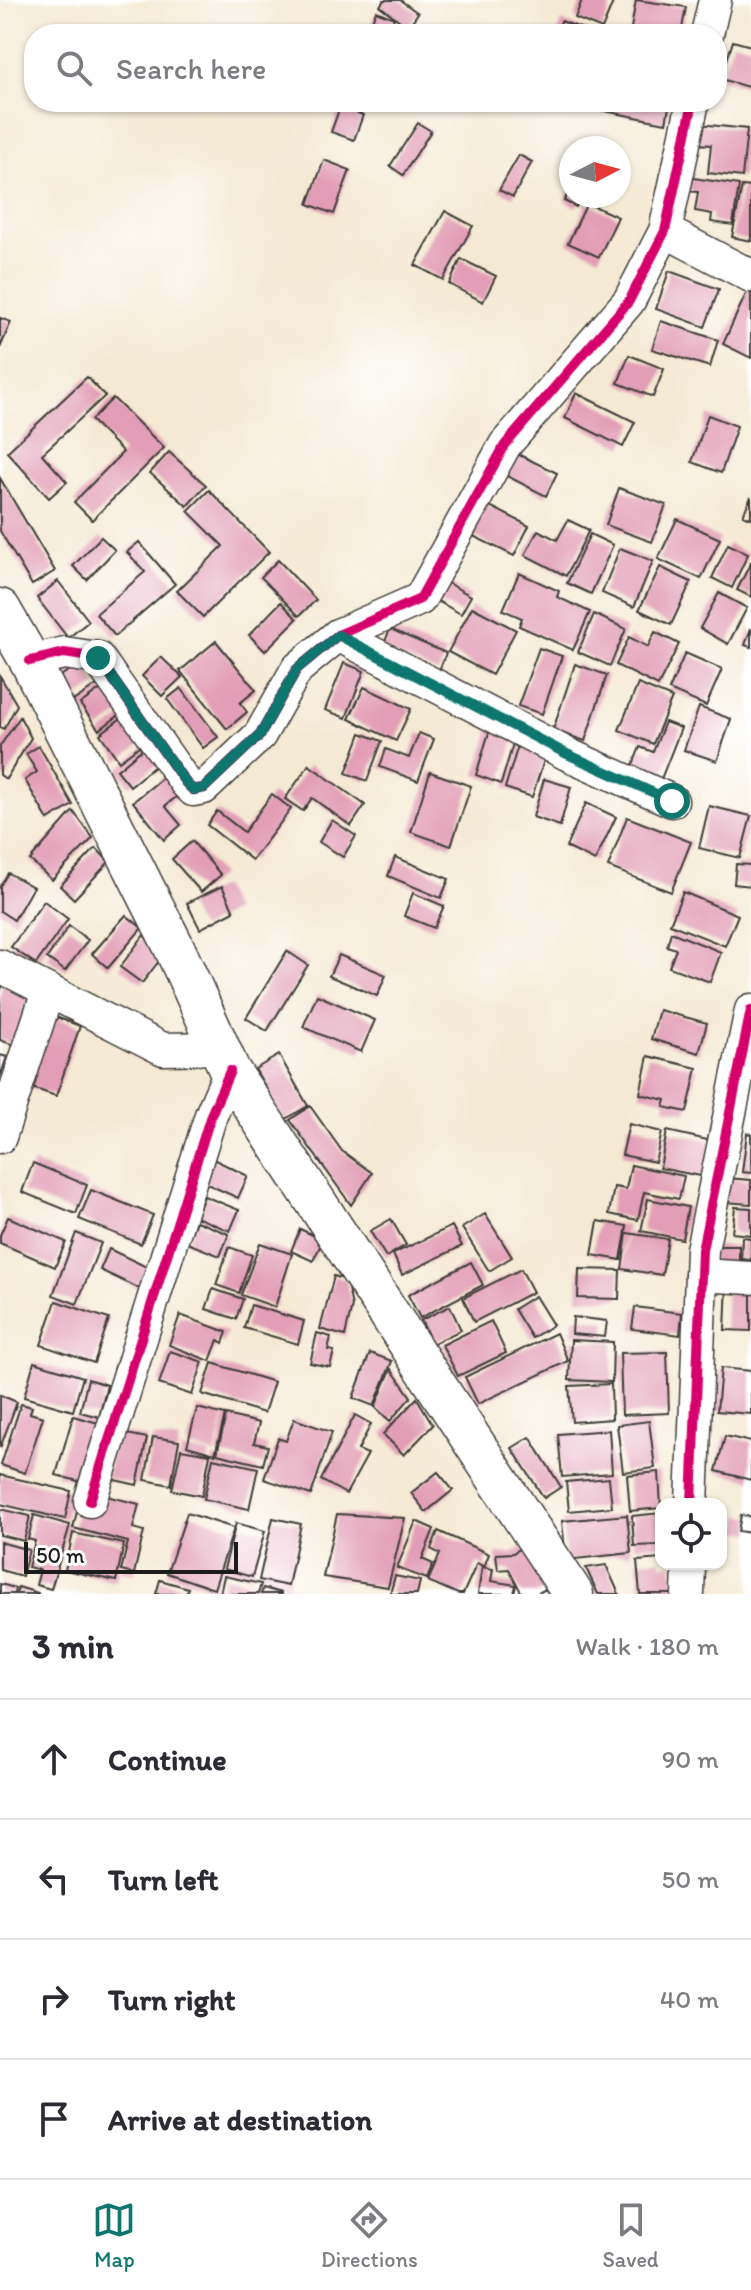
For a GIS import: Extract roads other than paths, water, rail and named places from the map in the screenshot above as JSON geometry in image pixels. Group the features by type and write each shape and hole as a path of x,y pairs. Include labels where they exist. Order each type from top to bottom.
{"main road":[{"path":"0,609 30,661 173,945 226,1060 573,1594"}],"street":[{"path":"709,24 715,0"},
{"path":"30,661 64,653 98,658 186,783 193,790 204,788 260,735 297,669 338,635 420,599 505,445 629,301 665,231 691,112"},
{"path":"665,231 751,276"},
{"path":"338,635 567,754 672,801"},
{"path":"0,966 163,1049 226,1060 90,1501"},
{"path":"0,1137 48,991"},
{"path":"692,1498 702,1250 751,1010"},
{"path":"701,1275 751,1278"},
{"path":"688,1594 689,1570"}]}
